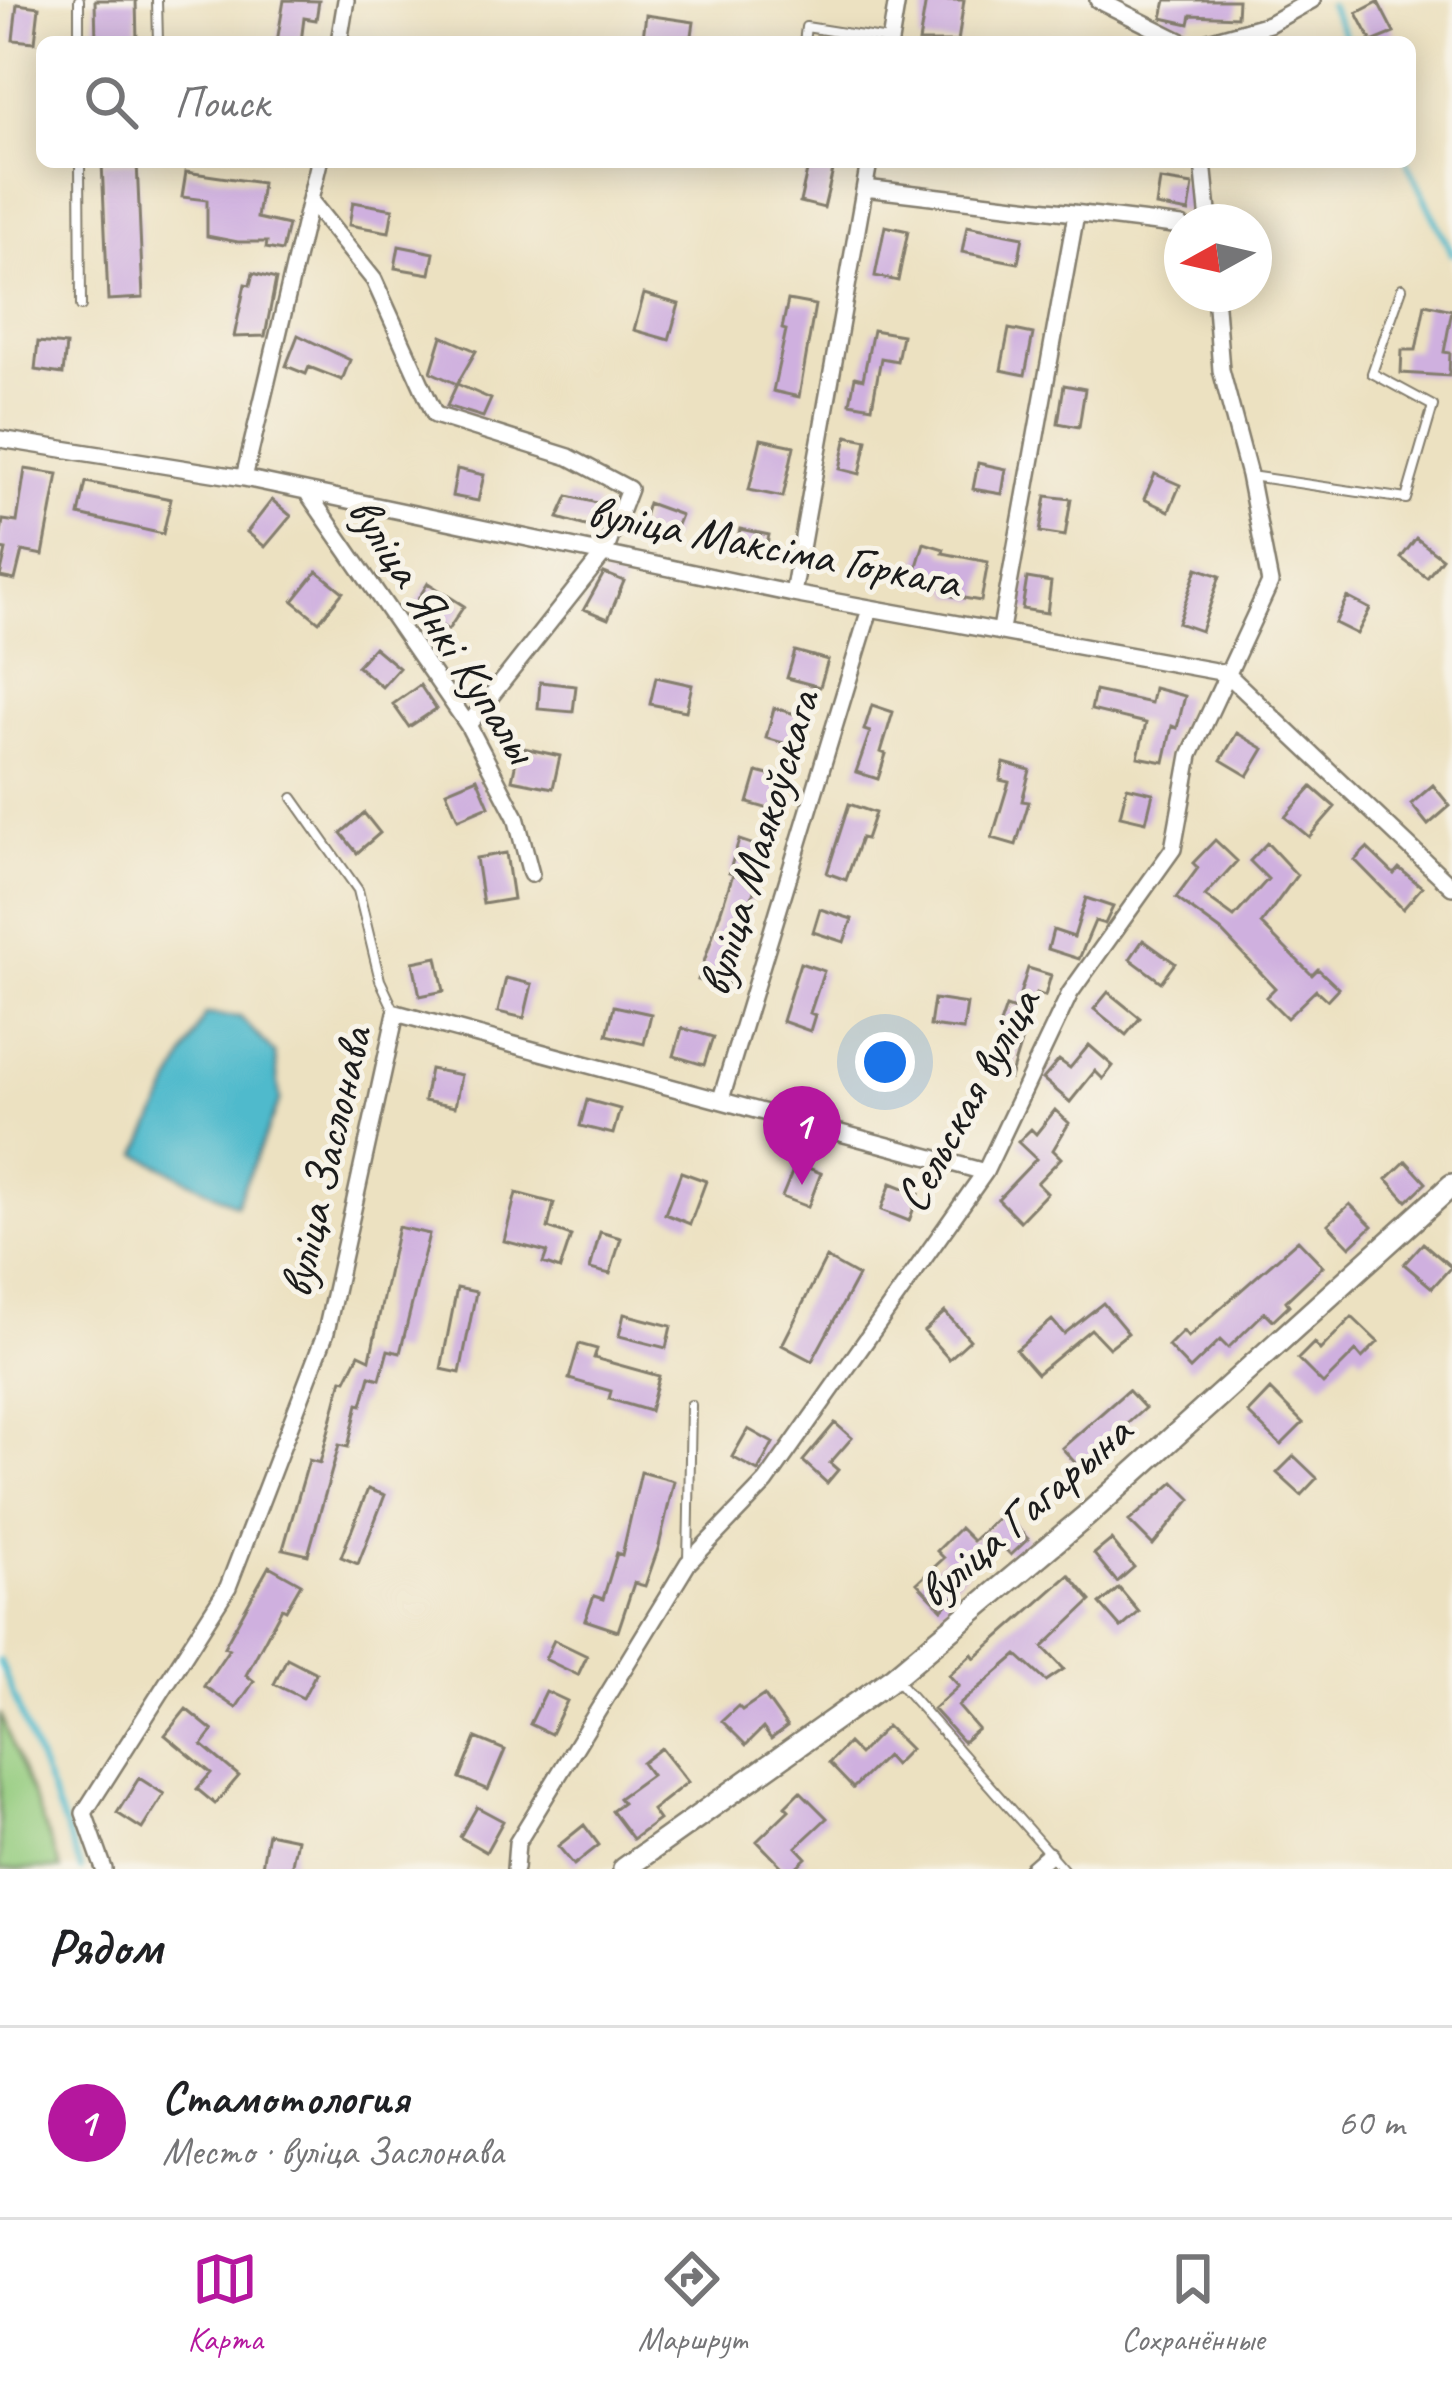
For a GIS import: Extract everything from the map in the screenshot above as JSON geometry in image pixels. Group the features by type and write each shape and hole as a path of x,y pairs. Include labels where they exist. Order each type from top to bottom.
{"street":[{"path":"340,36 346,0"},
{"path":"891,36 897,0"},
{"path":"1098,0 1170,36"},
{"path":"1226,36 1269,24 1312,0"},
{"path":"244,478 318,168"},
{"path":"794,594 868,168"},
{"path":"1204,168 1207,204"},
{"path":"865,188 1164,224"},
{"path":"312,202 374,280 435,415 569,457 629,489 605,552 468,725"},
{"path":"1001,629 1076,214"},
{"name":"Сельская вуліца","path":"515,1869 518,1843 688,1563 766,1482 985,1172 1070,993 1173,848 1190,755 1270,583 1221,370 1216,312"},
{"name":"вуліца Максіма Горкага","path":"0,440 244,478 794,594 1226,673"},
{"name":"вуліца Янкі Купалы","path":"309,495 468,725 517,817 531,874"},
{"name":"вуліца Маякоўскага","path":"721,1100 870,609"},
{"path":"1226,673 1452,887"},
{"name":"вуліца Заслонава","path":"104,1869 84,1813 228,1587 326,1332 396,1013 985,1172"},
{"name":"вуліца Гагарына","path":"630,1868 894,1677 1086,1516 1452,1185"},
{"path":"1033,1869 1048,1855"}],"lane":[{"path":"79,0 79,36"},
{"path":"157,0 158,36"},
{"path":"805,36 806,27 860,36"},
{"path":"80,168 81,306"},
{"path":"1249,476 1406,499 1433,406 1372,373 1402,288"},
{"path":"293,798 358,890 380,980 396,1013"},
{"path":"688,1563 691,1405"},
{"path":"894,1677 1064,1869"}],"green space":[{"path":"0,1713 61,1869 0,1869"}],"water":[{"path":"205,1014 240,1017 275,1054 280,1100 236,1205 138,1154"}],"building":[{"path":"95,0 136,0 137,36 96,36"},
{"path":"284,0 319,1 316,20 304,18 302,36 278,36"},
{"path":"926,0 964,0 959,36 920,36"},
{"path":"1166,0 1238,0 1237,17 1191,15 1189,24 1162,18"},
{"path":"1378,2 1394,33 1369,36 1357,13"},
{"path":"17,4 39,7 35,42 13,40"},
{"path":"646,15 694,22 692,36 643,36"},
{"path":"102,168 137,168 143,298 108,300"},
{"path":"808,168 834,168 824,208 800,202"},
{"path":"186,172 262,183 257,218 288,225 282,251 266,248 267,242 207,236 207,200 182,197"},
{"path":"1160,180 1193,185 1190,204 1156,206"},
{"path":"353,202 393,209 389,232 349,225"},
{"path":"885,226 908,231 898,281 875,276"},
{"path":"967,226 1023,237 1018,263 962,252"},
{"path":"399,246 434,253 430,274 395,268"},
{"path":"253,273 276,279 265,336 234,337 245,284 250,285"},
{"path":"644,294 679,304 669,340 634,330"},
{"path":"788,300 815,305 799,397 773,391"},
{"path":"1425,304 1452,310 1444,352 1450,353 1449,376 1401,373 1402,350 1416,350"},
{"path":"1009,329 1033,334 1025,375 1001,370"},
{"path":"873,330 902,335 897,361 881,358 872,407 850,403 855,377 863,379"},
{"path":"298,335 350,360 342,380 309,367 306,374 286,366"},
{"path":"442,336 476,351 457,384 431,372"},
{"path":"38,342 66,345 63,374 35,370"},
{"path":"457,384 491,399 483,417 447,406"},
{"path":"1064,385 1085,389 1079,427 1058,423"},
{"path":"847,436 867,440 860,474 840,469"},
{"path":"761,439 794,446 783,497 749,490"},
{"path":"978,463 1006,469 1002,494 973,489"},
{"path":"25,469 58,474 43,555 22,551 15,580 0,577 6,550 0,549 0,540 3,520 17,522"},
{"path":"457,469 484,475 478,501 452,496"},
{"path":"1155,474 1180,485 1169,511 1144,499"},
{"path":"86,482 171,499 163,534 79,515"},
{"path":"568,496 597,503 589,527 558,518"},
{"path":"1046,496 1071,499 1065,536 1040,532"},
{"path":"272,500 291,516 265,547 247,532"},
{"path":"648,503 681,515 671,540 640,530"},
{"path":"740,529 769,535 763,559 734,553"},
{"path":"1416,538 1442,558 1427,578 1401,558"},
{"path":"924,543 944,549 943,553 988,562 981,601 952,596 953,591 913,579"},
{"path":"1197,568 1220,576 1201,631 1178,623"},
{"path":"317,571 343,592 319,622 293,601"},
{"path":"604,573 624,581 608,619 584,609"},
{"path":"1027,578 1051,582 1047,613 1022,609"},
{"path":"428,583 464,606 448,630 413,607"},
{"path":"1347,597 1370,609 1357,634 1335,623"},
{"path":"374,647 399,668 382,687 357,666"},
{"path":"795,651 828,660 820,687 787,678"},
{"path":"656,677 692,685 686,711 650,704"},
{"path":"540,682 576,686 573,712 538,709"},
{"path":"420,685 436,709 409,727 393,704"},
{"path":"1154,688 1185,696 1164,762 1138,757 1146,723 1091,710 1095,691 1151,703"},
{"path":"872,705 893,712 878,779 856,772 870,732 864,730"},
{"path":"774,708 806,717 797,747 766,738"},
{"path":"1237,733 1264,749 1248,776 1221,760"},
{"path":"519,747 560,756 553,788 512,780"},
{"path":"1004,763 1030,770 1022,801 1029,802 1016,845 992,838 1009,782 1000,780"},
{"path":"757,772 784,779 776,811 748,803"},
{"path":"477,778 489,806 458,819 446,791"},
{"path":"1433,785 1450,806 1428,825 1411,804"},
{"path":"1127,787 1153,793 1146,822 1120,816"},
{"path":"1312,787 1335,807 1309,837 1285,817"},
{"path":"849,804 875,813 846,880 827,873"},
{"path":"364,813 380,833 357,853 341,833"},
{"path":"739,840 766,849 726,989 698,980 733,874 729,873"},
{"path":"1215,840 1237,861 1205,896 1234,917 1268,879 1250,861 1267,843 1297,875 1261,924 1312,975 1318,969 1338,988 1327,1000 1316,990 1287,1018 1266,997 1275,988 1221,931 1176,898 1198,868 1193,863"},
{"path":"1367,848 1394,874 1399,868 1422,887 1403,909 1355,860"},
{"path":"506,853 513,899 483,904 476,858"},
{"path":"1086,898 1113,907 1105,924 1095,921 1079,959 1048,949 1053,930 1074,937"},
{"path":"820,909 852,919 844,942 813,932"},
{"path":"1143,940 1175,963 1161,982 1130,959"},
{"path":"437,957 444,991 420,996 413,962"},
{"path":"800,963 824,971 810,1013 815,1015 810,1031 782,1021"},
{"path":"1028,968 1051,975 1045,996 1036,993 1010,1078 993,1073 1005,1032 998,1030 1006,1007 1015,1010"},
{"path":"506,978 532,984 524,1018 498,1012"},
{"path":"1108,992 1140,1018 1126,1035 1094,1009"},
{"path":"934,999 967,1004 963,1030 930,1026"},
{"path":"614,1006 651,1014 644,1044 607,1035"},
{"path":"682,1028 713,1037 704,1065 674,1056"},
{"path":"1089,1045 1113,1066 1103,1079 1095,1071 1070,1102 1043,1079 1059,1060 1070,1068"},
{"path":"430,1069 461,1075 455,1107 424,1101"},
{"path":"587,1100 620,1109 613,1134 580,1126"},
{"path":"1055,1110 1069,1123 1053,1150 1061,1158 1037,1183 1047,1193 1020,1221 998,1199 1036,1159 1018,1142 1031,1129 1036,1134"},
{"path":"1406,1161 1426,1183 1407,1201 1387,1179"},
{"path":"796,1163 821,1173 808,1207 782,1197"},
{"path":"681,1172 706,1181 690,1224 665,1214"},
{"path":"891,1183 919,1194 909,1221 881,1210"},
{"path":"516,1193 554,1203 548,1228 571,1236 560,1269 543,1263 547,1252 504,1241"},
{"path":"1350,1204 1372,1226 1350,1247 1328,1224"},
{"path":"398,1227 429,1234 400,1353 388,1350 380,1379 370,1376 348,1447 339,1445 308,1555 283,1549 309,1460 320,1463 342,1379 346,1380 359,1354 370,1359"},
{"path":"600,1232 621,1238 610,1274 590,1269"},
{"path":"1298,1240 1323,1266 1273,1320 1265,1312 1228,1348 1220,1340 1190,1369 1168,1346 1183,1331 1188,1337"},
{"path":"1423,1243 1451,1267 1432,1288 1404,1264"},
{"path":"826,1258 858,1276 812,1361 782,1345"},
{"path":"457,1288 476,1292 460,1373 441,1369"},
{"path":"1103,1303 1128,1333 1109,1348 1091,1329 1037,1374 1016,1350 1052,1320 1064,1334"},
{"path":"945,1312 970,1340 949,1359 924,1331"},
{"path":"624,1314 671,1326 666,1348 619,1336"},
{"path":"1352,1317 1378,1342 1362,1358 1356,1351 1323,1384 1298,1359 1314,1343 1320,1350"},
{"path":"579,1344 597,1349 594,1358 659,1376 650,1411 609,1399 611,1391 569,1379"},
{"path":"1128,1390 1145,1408 1093,1454 1099,1460 1084,1473 1062,1448"},
{"path":"1270,1390 1303,1423 1281,1445 1248,1413"},
{"path":"835,1423 852,1438 830,1463 838,1470 827,1483 803,1461"},
{"path":"748,1429 773,1443 758,1471 732,1457"},
{"path":"1294,1456 1317,1478 1301,1495 1277,1473"},
{"path":"641,1472 674,1481 645,1586 634,1583 618,1631 585,1620 594,1596 603,1599 617,1553 622,1555"},
{"path":"1174,1482 1191,1499 1153,1545 1129,1521"},
{"path":"368,1489 385,1495 358,1564 341,1557"},
{"path":"1003,1513 1028,1539 1011,1555 997,1541 951,1586 958,1593 942,1609 917,1583 944,1558 937,1551 960,1528 973,1541"},
{"path":"1111,1540 1134,1567 1117,1582 1094,1554"},
{"path":"269,1566 301,1584 286,1610 282,1608 246,1675 254,1681 236,1708 204,1686 229,1649 224,1647"},
{"path":"1069,1575 1091,1601 1043,1647 1064,1669 1046,1681 1017,1655 958,1706 978,1729 963,1742 933,1709 959,1686 949,1675"},
{"path":"1119,1588 1139,1612 1121,1628 1100,1604"},
{"path":"554,1640 587,1656 578,1675 545,1659"},
{"path":"287,1658 316,1673 303,1698 274,1684"},
{"path":"546,1691 567,1701 551,1734 530,1724"},
{"path":"764,1695 787,1727 771,1739 763,1728 746,1745 722,1721 738,1706 742,1710"},
{"path":"186,1709 213,1731 202,1745 239,1776 215,1804 197,1789 211,1773 165,1735"},
{"path":"887,1726 910,1749 894,1765 886,1756 853,1788 829,1763 848,1743 859,1754"},
{"path":"476,1738 505,1750 488,1790 460,1778"},
{"path":"661,1748 688,1782 652,1810 659,1820 633,1839 612,1811 623,1803 619,1798 651,1775 642,1763"},
{"path":"139,1778 164,1794 142,1829 117,1813"},
{"path":"800,1791 827,1818 796,1847 806,1858 794,1869 784,1869 757,1841 789,1810 785,1806"},
{"path":"477,1807 503,1821 486,1852 460,1837"},
{"path":"584,1825 599,1845 574,1865 558,1846"},
{"path":"268,1833 297,1839 291,1869 262,1866"}],"waterway":[{"path":"1330,6 1345,36"},
{"path":"1410,168 1452,254"},
{"path":"0,1661 81,1869"}],"place":[{"name":"Стамотология","path":"802,1185"}]}
